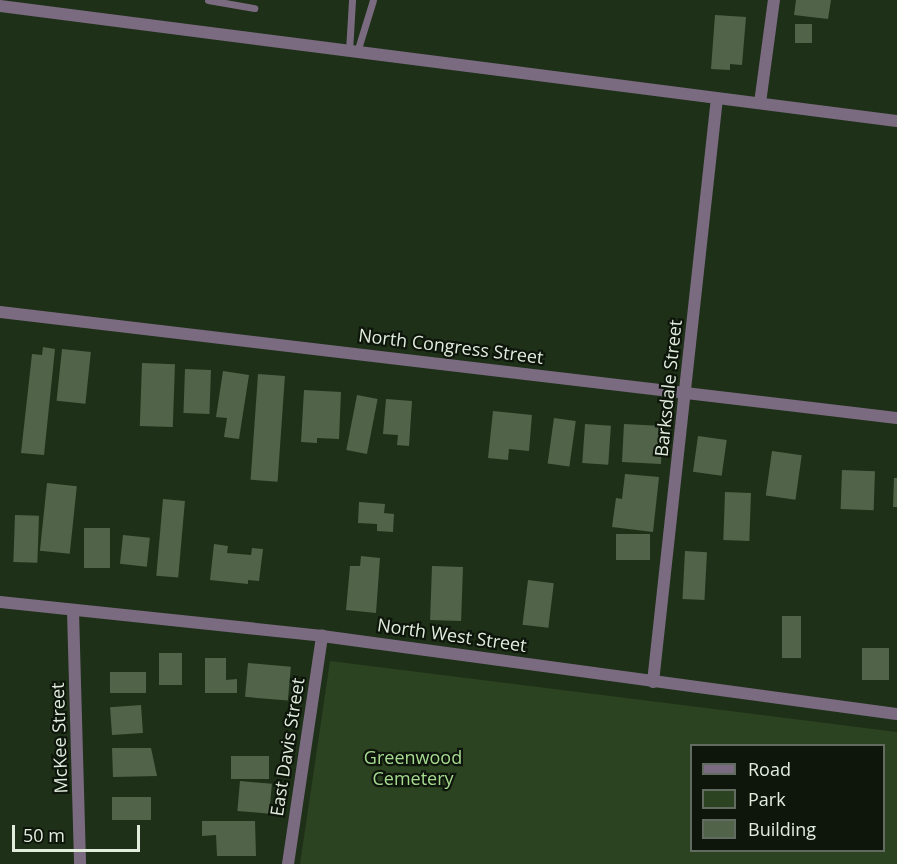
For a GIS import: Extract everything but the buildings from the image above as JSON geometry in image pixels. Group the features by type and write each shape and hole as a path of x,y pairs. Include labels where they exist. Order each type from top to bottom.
{"street":[{"path":"760,103 774,0"},
{"path":"0,6 28,5 353,52 897,121"},
{"name":"Barksdale Street","path":"653,682 717,98"},
{"name":"North Congress Street","path":"0,312 897,418"},
{"name":"North West Street","path":"0,602 322,636 897,714"},
{"name":"McKee Street","path":"73,611 80,864"},
{"name":"East Davis Street","path":"288,864 322,636"}],"lane":[{"path":"208,0 254,8"},
{"path":"352,0 353,52"},
{"path":"353,52 373,0"}],"green space":[{"name":"Greenwood Cemetery","path":"330,661 897,732 897,864 300,864"}]}
